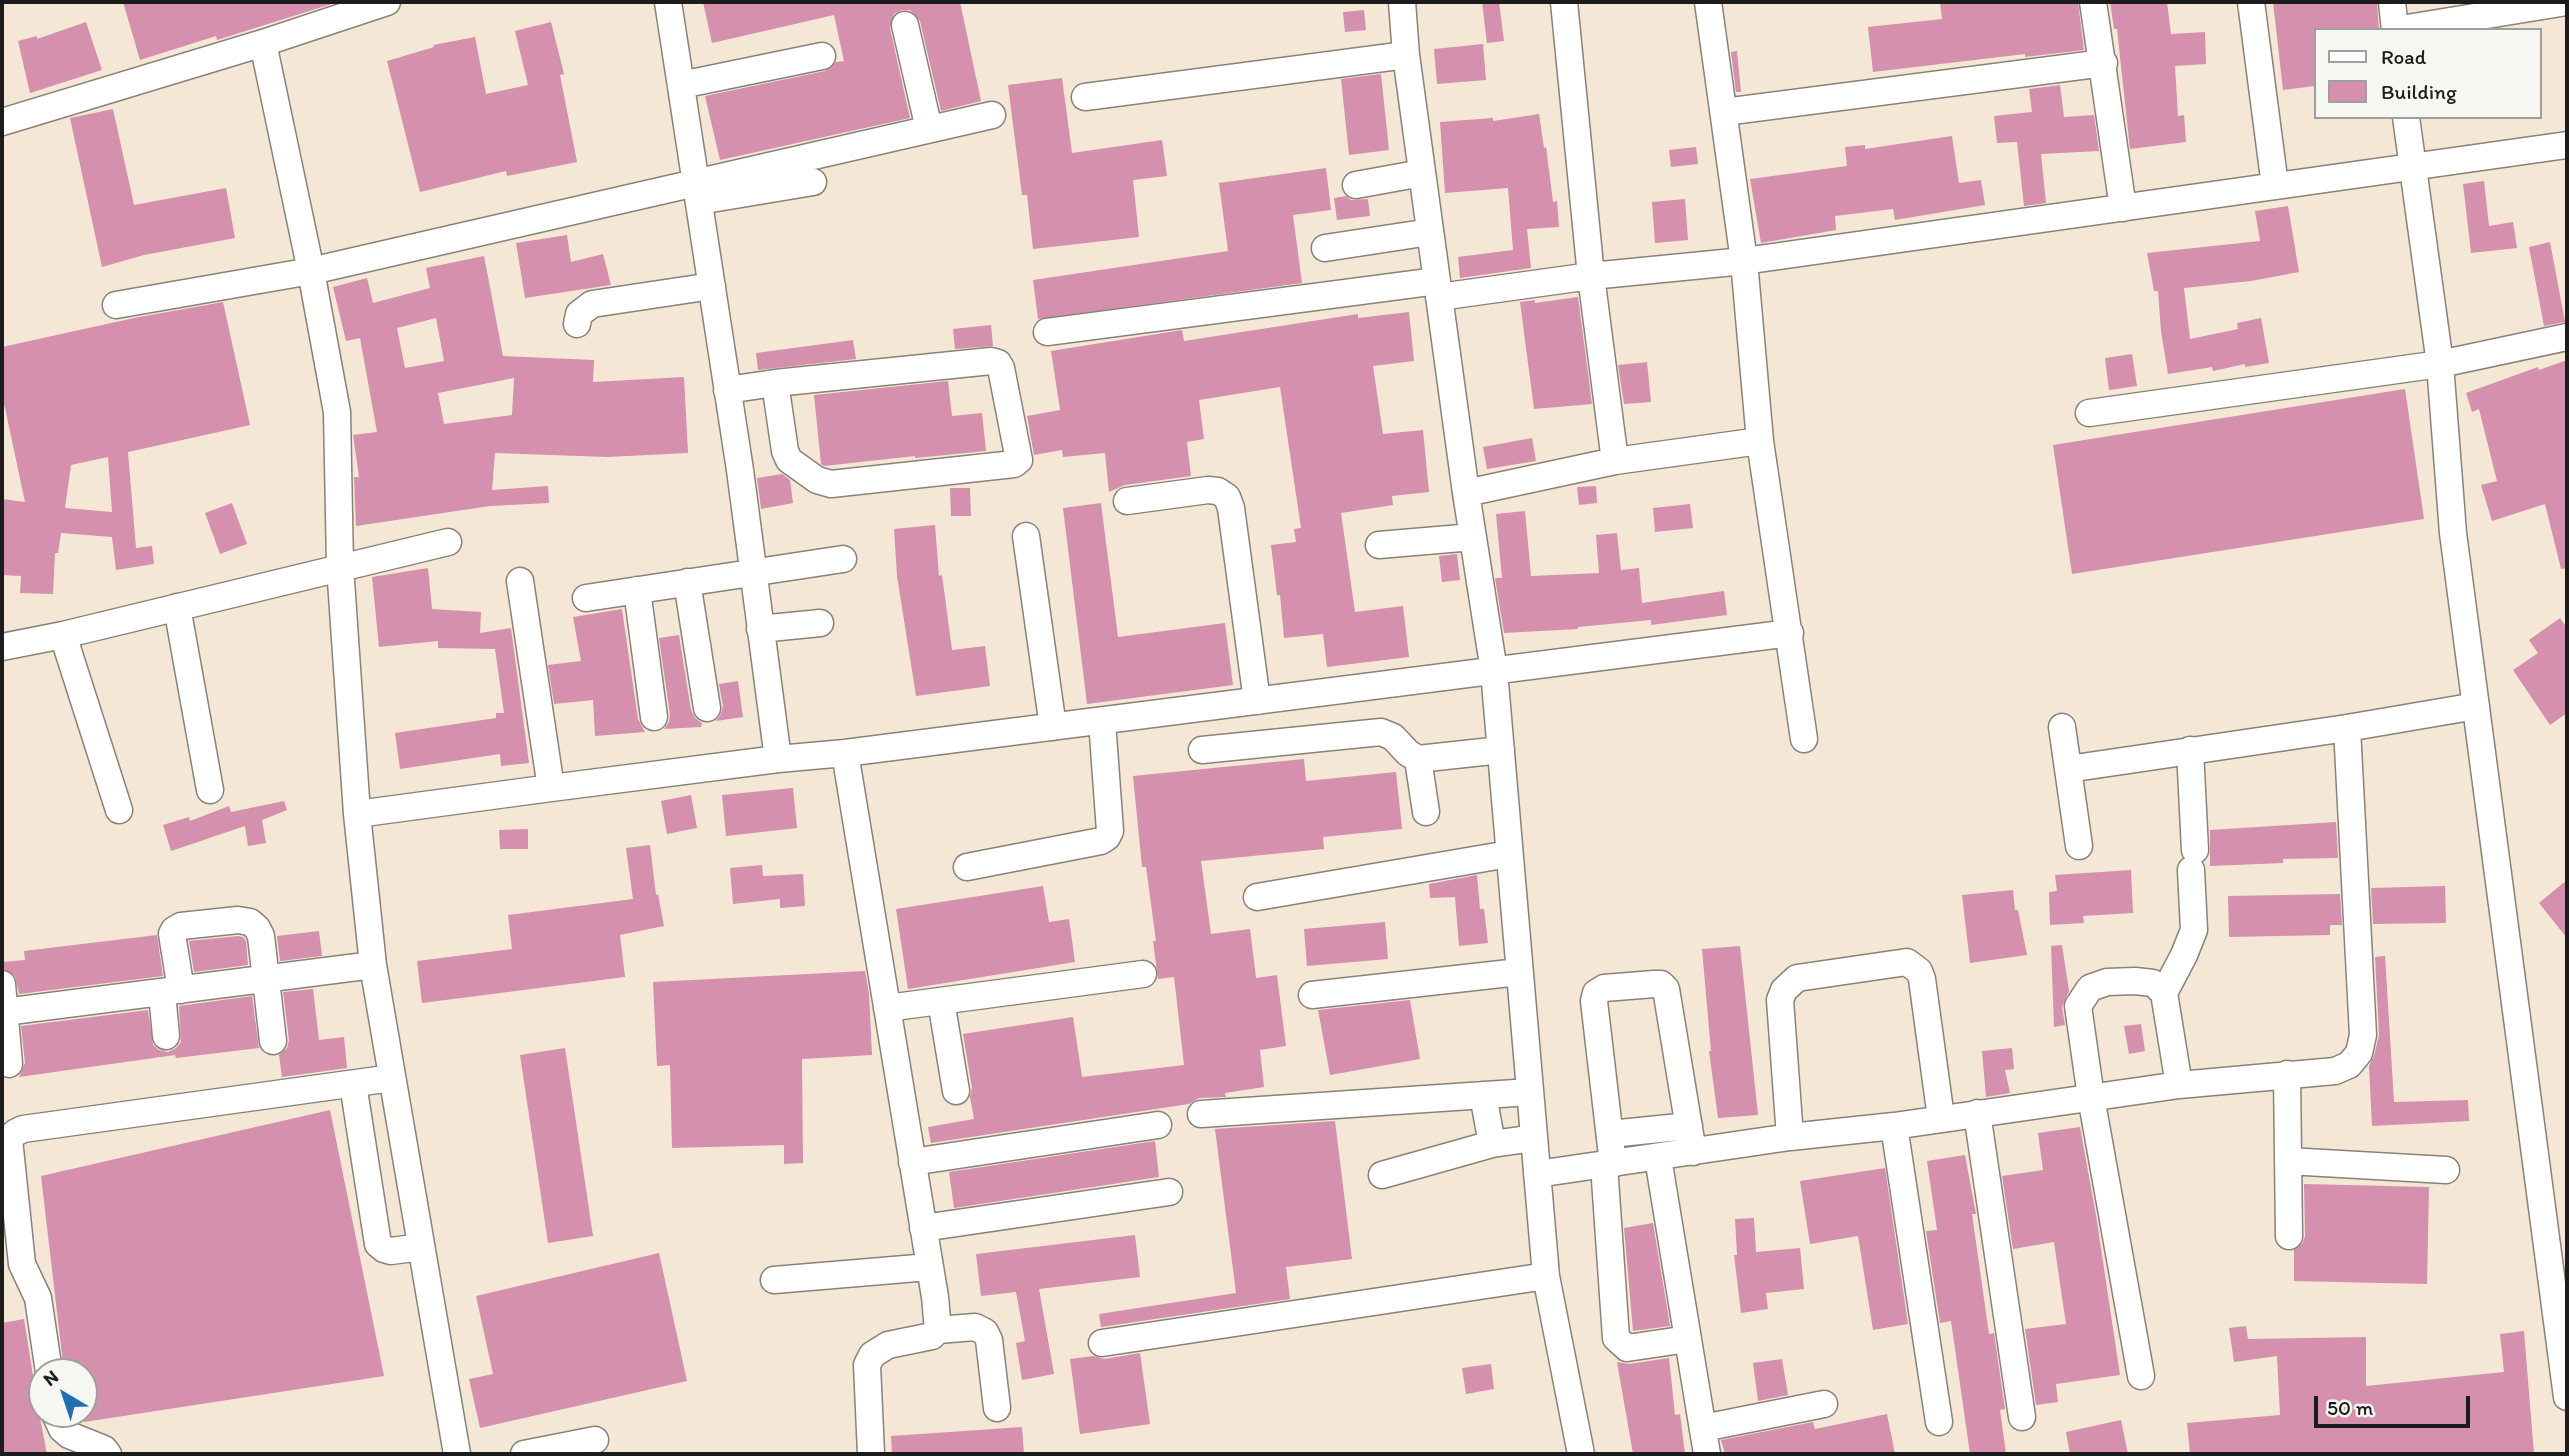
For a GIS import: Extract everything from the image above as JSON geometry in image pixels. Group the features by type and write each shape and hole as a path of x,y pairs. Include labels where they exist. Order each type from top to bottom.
{"street":[{"path":"2,122 263,43 387,2"},
{"path":"668,2 712,286 778,759"},
{"path":"1402,2 1406,55 1430,232 1494,671 1546,1276 1581,1454"},
{"path":"1564,2 1591,276 1615,461"},
{"path":"1708,2 1744,261 1760,441 1804,739"},
{"path":"2093,2 2104,62 2123,208"},
{"path":"2251,2 2275,186"},
{"path":"2392,2 2395,28"},
{"path":"2407,28 2567,2"},
{"path":"905,25 929,129"},
{"path":"263,43 311,271 337,412 340,566 357,814 373,965 421,1247 451,1453"},
{"path":"681,85 822,55"},
{"path":"1085,97 1406,55"},
{"path":"1724,112 2104,62"},
{"path":"116,305 311,271 697,191 929,129 992,115"},
{"path":"2406,119 2440,365 2453,533 2567,1397"},
{"path":"1047,332 1438,289 1744,261 2567,145"},
{"path":"1356,185 1422,173"},
{"path":"697,191 813,182"},
{"path":"1325,248 1430,232"},
{"path":"577,324 579,314 592,304 712,286"},
{"path":"2089,413 2440,365 2567,337"},
{"path":"727,390 775,383 991,361 1001,368 1019,460 1014,464 831,484 817,480 789,460 785,451 775,383"},
{"path":"1466,493 1615,461 1760,441"},
{"path":"1127,500 1208,490 1219,491 1227,497 1231,508 1257,701"},
{"path":"1026,536 1053,727"},
{"path":"1379,545 1473,537"},
{"path":"2,647 64,635 448,542"},
{"path":"586,598 843,559"},
{"path":"520,581 551,788"},
{"path":"687,582 707,708"},
{"path":"637,590 654,717"},
{"path":"177,607 210,790"},
{"path":"760,629 820,623"},
{"path":"357,814 1790,633"},
{"path":"64,635 119,810"},
{"path":"2068,769 2476,706"},
{"path":"967,867 1101,841 1107,836 1110,831 1102,721"},
{"path":"2062,727 2079,846"},
{"path":"1537,1174 2179,1085 2334,1071 2349,1065 2359,1053 2363,1035 2347,728"},
{"path":"1202,750 1381,732 1393,737 1408,753 1418,759 1501,750"},
{"path":"2179,1085 2164,993 2194,929 2190,750"},
{"path":"845,753 935,1297 937,1330 932,1336 888,1345 872,1355 867,1365 871,1454"},
{"path":"1418,759 1426,812"},
{"path":"1257,897 1509,854"},
{"path":"166,1037 172,992 174,930 181,926 238,920 250,922 261,936 273,1041"},
{"path":"1790,1137 1780,1000 1784,990 1797,978 1907,962 1913,964 1922,979 1941,1118"},
{"path":"4,1012 373,965"},
{"path":"1312,995 1518,972"},
{"path":"887,1008 1143,974"},
{"path":"2141,1376 2091,1097 2078,1006 2090,988 2107,982 2153,983 2164,993"},
{"path":"2,984 9,1064"},
{"path":"1688,1339 1627,1348 1616,1338 1610,1133 1594,1001 1596,993 1604,988 1661,984 1666,989 1693,1152"},
{"path":"941,1001 956,1091"},
{"path":"2287,1074 2289,1236"},
{"path":"47,1358 38,1297 22,1264 9,1139 15,1133 23,1129 392,1078"},
{"path":"353,1084 378,1244 384,1250 391,1251 421,1247"},
{"path":"1201,1114 1530,1092"},
{"path":"1483,1095 1492,1144"},
{"path":"1977,1113 2022,1417"},
{"path":"912,1162 1158,1125"},
{"path":"1610,1133 1689,1126"},
{"path":"1894,1126 1939,1422"},
{"path":"1382,1175 1492,1144 1534,1138"},
{"path":"1658,1158 1707,1454"},
{"path":"2288,1161 2446,1170"},
{"path":"923,1228 1168,1192"},
{"path":"774,1280 929,1267"},
{"path":"1102,1343 1546,1276"},
{"path":"937,1330 975,1327 985,1332 989,1340 998,1408"},
{"path":"1703,1428 1824,1404"},
{"path":"62,1428 69,1435 104,1449 108,1454"},
{"path":"524,1454 595,1440"}],"building":[{"path":"123,2 338,2 217,40 216,36 140,60"},
{"path":"703,2 960,2 981,101 941,111 920,21 910,10 902,10 894,14 890,28 910,118 720,160 705,96 825,71 836,62 844,61 834,15 712,43"},
{"path":"1482,2 1499,2 1504,41 1487,43"},
{"path":"2078,2 2084,50 2025,57 2025,54 1873,72 1868,27 1942,19 1940,3"},
{"path":"2110,2 2167,2 2171,34 2205,32 2206,64 2175,66 2178,116 2184,115 2186,142 2130,149 2117,29 2114,29"},
{"path":"2273,2 2377,2 2379,28 2314,28 2314,86 2283,90"},
{"path":"1364,10 1366,30 1345,32 1343,12"},
{"path":"86,22 102,70 30,93 18,41 37,36 37,39"},
{"path":"551,22 564,74 560,75 577,162 507,176 506,171 420,192 387,61 434,47 433,45 475,37 486,94 528,85 515,31"},
{"path":"1483,44 1486,80 1437,84 1434,49"},
{"path":"1737,51 1741,92 1736,92 1731,52"},
{"path":"1381,74 1389,150 1349,155 1341,79"},
{"path":"1062,78 1072,153 1162,140 1167,176 1133,180 1139,237 1033,249 1027,195 1022,195 1008,85"},
{"path":"2060,85 2064,117 2094,115 2099,151 2041,154 2046,203 2024,206 2017,142 1997,143 1994,116 2032,112 2029,89"},
{"path":"113,109 134,205 226,188 235,238 144,255 102,267 70,118"},
{"path":"1539,114 1553,202 1557,201 1559,227 1527,229 1531,268 1460,278 1458,257 1513,250 1508,188 1445,193 1440,122 1493,118 1493,121"},
{"path":"1952,136 1959,183 1981,180 1985,205 1895,220 1893,209 1835,216 1836,230 1761,243 1750,179 1847,166 1845,147 1865,145 1865,149"},
{"path":"1696,147 1698,164 1671,167 1669,150"},
{"path":"1326,168 1331,210 1293,215 1302,283 1038,319 1033,280 1228,251 1219,183"},
{"path":"2484,181 2489,226 2513,222 2517,248 2471,253 2463,184"},
{"path":"1346,196 1351,200 1368,199 1370,216 1337,220 1334,198"},
{"path":"1685,199 1688,240 1655,243 1652,202"},
{"path":"2288,206 2299,272 2251,281 2184,288 2190,339 2238,329 2237,323 2261,318 2269,363 2245,367 2245,364 2213,371 2212,367 2168,374 2158,291 2154,291 2147,253 2260,241 2255,211"},
{"path":"567,235 571,262 603,254 611,285 525,298 516,243"},
{"path":"2550,242 2565,322 2544,326 2529,247"},
{"path":"484,256 503,356 594,360 593,382 684,377 688,453 607,457 495,453 492,490 548,486 549,503 490,506 356,526 354,477 359,477 353,435 377,432 360,338 346,341 333,287 367,278 373,303 430,288 426,268","holes":["436,318 444,361 405,368 397,328","514,378 512,415 444,424 438,393"]},
{"path":"1578,297 1592,404 1534,409 1520,302 1535,300 1535,303"},
{"path":"223,302 250,425 128,452 136,548 152,546 154,564 116,570 112,537 61,533 58,553 55,553 53,594 20,593 21,576 2,575 2,499 25,502 2,394 2,347","holes":["108,457 112,512 65,508 71,465"]},
{"path":"1409,312 1414,361 1373,366 1383,434 1423,430 1429,492 1392,496 1393,505 1341,513 1355,612 1403,606 1409,657 1327,667 1323,634 1284,638 1271,545 1296,542 1294,529 1301,528 1280,387 1199,400 1204,439 1187,442 1191,476 1125,485 1109,492 1105,453 1063,457 1062,450 1034,455 1027,416 1060,410 1051,351 1182,330 1184,341 1358,314 1358,318"},
{"path":"991,325 993,346 955,349 953,329"},
{"path":"853,340 856,359 758,370 756,353"},
{"path":"2132,354 2137,386 2109,390 2105,358"},
{"path":"2567,360 2567,568 2561,569 2545,504 2492,521 2481,485 2497,481 2479,409 2472,412 2466,393 2538,367 2539,370"},
{"path":"1647,362 1651,402 1624,404 1618,365"},
{"path":"948,381 952,416 982,413 986,451 824,466 821,464 814,395"},
{"path":"2405,389 2424,519 2072,574 2053,445"},
{"path":"1532,438 1536,461 1487,469 1483,447"},
{"path":"782,474 790,480 793,503 761,509 757,478"},
{"path":"1596,486 1597,503 1579,505 1577,487"},
{"path":"950,488 970,488 971,516 951,516"},
{"path":"232,503 247,544 220,554 205,513"},
{"path":"1101,503 1118,637 1225,623 1233,685 1087,704 1063,508"},
{"path":"1690,504 1693,528 1655,532 1653,508"},
{"path":"1525,511 1531,576 1599,573 1596,535 1617,533 1621,570 1639,568 1642,603 1724,591 1727,615 1651,625 1651,620 1578,629 1504,633 1495,578 1502,578 1496,514"},
{"path":"935,525 939,576 942,575 952,650 985,646 990,686 916,696 897,576 894,529"},
{"path":"1457,554 1460,580 1442,582 1439,556"},
{"path":"428,568 432,609 481,612 480,633 511,628 529,763 501,766 500,754 400,769 395,733 496,718 496,713 504,713 495,649 438,648 438,641 379,647 372,577"},
{"path":"622,609 638,719 645,732 595,736 593,700 554,704 548,665 581,661 573,617"},
{"path":"2560,618 2567,628 2567,713 2550,725 2513,670 2538,653 2529,640"},
{"path":"679,635 691,710 695,718 702,723 701,727 664,729 670,715 659,638"},
{"path":"738,681 743,717 716,721 723,706 719,684"},
{"path":"1304,759 1306,781 1396,772 1402,829 1323,837 1324,849 1201,861 1211,934 1250,929 1256,978 1277,975 1286,1046 1260,1050 1264,1087 1225,1093 1226,1097 1199,1098 1189,1104 931,1143 928,1127 974,1119 963,1034 1073,1017 1082,1077 1184,1065 1174,977 1158,979 1153,941 1156,941 1146,867 1142,867 1133,776"},
{"path":"793,788 797,828 726,836 722,795"},
{"path":"691,795 697,828 667,834 661,801"},
{"path":"284,801 287,810 262,820 266,843 248,846 245,826 171,851 163,825 189,817 190,821 229,806 231,812"},
{"path":"2336,822 2338,858 2283,859 2283,863 2210,866 2210,830"},
{"path":"528,829 528,849 500,849 499,830"},
{"path":"650,845 656,895 658,894 664,926 620,935 625,977 422,1003 417,961 512,949 508,915 633,899 626,848"},
{"path":"762,865 763,876 803,874 805,906 780,908 780,899 733,904 730,868"},
{"path":"2131,870 2133,913 2083,916 2084,923 2050,925 2049,892 2057,891 2055,875"},
{"path":"1477,875 1480,909 1484,909 1488,943 1459,946 1455,897 1430,898 1429,884"},
{"path":"2567,880 2567,938 2539,903"},
{"path":"1043,886 1049,922 1069,919 1075,962 908,989 896,909"},
{"path":"2445,886 2446,923 2373,924 2371,888"},
{"path":"2013,890 2015,910 2018,910 2027,955 1970,963 1962,895"},
{"path":"2340,894 2342,925 2330,925 2330,935 2229,937 2228,896"},
{"path":"1385,922 1388,959 1307,966 1304,929"},
{"path":"319,931 322,956 280,961 277,936"},
{"path":"157,935 163,976 19,994 15,976 4,969 3,962 25,960 24,951"},
{"path":"238,936 246,941 248,965 194,972 189,941"},
{"path":"2062,945 2069,991 2062,1007 2065,1025 2054,1027 2051,946"},
{"path":"1740,946 1758,1115 1718,1118 1709,1051 1702,949"},
{"path":"2385,956 2394,1102 2468,1100 2469,1121 2372,1126 2369,1066 2379,1035 2375,957"},
{"path":"865,971 872,1055 802,1059 803,1163 784,1164 784,1145 672,1148 670,1065 657,1066 653,982"},
{"path":"313,989 319,1040 344,1037 347,1068 282,1077 279,1055 287,1048 289,1040 283,992"},
{"path":"252,996 259,1048 176,1058 175,1055 19,1077 25,1063 21,1026 148,1010 153,1045 168,1052 181,1042 179,1006"},
{"path":"1410,1000 1420,1059 1330,1075 1318,1010"},
{"path":"2141,1024 2145,1051 2129,1054 2124,1026"},
{"path":"565,1048 593,1236 548,1243 520,1055"},
{"path":"2012,1048 2014,1069 2005,1070 2010,1093 1986,1097 1982,1051"},
{"path":"330,1110 384,1376 98,1420 98,1358 62,1358 41,1176"},
{"path":"1335,1121 1352,1259 1286,1267 1290,1299 1101,1327 1099,1314 1236,1293 1215,1129"},
{"path":"2080,1127 2120,1375 2056,1384 2058,1402 2036,1405 2025,1329 2066,1324 2054,1242 2013,1249 2002,1176 2043,1170 2038,1133"},
{"path":"1155,1141 1159,1177 954,1208 949,1172"},
{"path":"1965,1155 1976,1214 1972,1214 1989,1334 1994,1333 2005,1409 2000,1410 2006,1454 1970,1454 1951,1321 1940,1323 1926,1231 1937,1230 1927,1161"},
{"path":"1885,1168 1908,1324 1873,1330 1858,1236 1810,1244 1800,1181"},
{"path":"2304,1184 2429,1187 2427,1284 2294,1281 2294,1250 2302,1244 2305,1236"},
{"path":"1754,1218 1756,1252 1800,1248 1804,1289 1766,1293 1768,1309 1741,1313 1734,1255 1737,1255 1735,1219"},
{"path":"1653,1223 1670,1326 1633,1331 1624,1228"},
{"path":"1135,1235 1140,1277 1039,1289 1054,1374 1022,1380 1016,1343 1025,1341 1016,1292 981,1296 976,1254"},
{"path":"659,1253 687,1381 480,1428 469,1379 493,1374 476,1296"},
{"path":"24,1319 30,1358 28,1358 28,1428 42,1428 47,1454 2,1454 2,1323"},
{"path":"2246,1326 2248,1339 2366,1337 2366,1386 2504,1372 2500,1334 2524,1331 2534,1454 2190,1454 2187,1423 2280,1415 2277,1356 2234,1362 2229,1328"},
{"path":"1140,1353 1150,1424 1080,1434 1070,1359 1094,1356 1104,1359"},
{"path":"1669,1358 1675,1415 1680,1414 1685,1454 1633,1454 1617,1362 1629,1364"},
{"path":"1782,1359 1788,1395 1758,1401 1753,1363"},
{"path":"1491,1364 1494,1389 1466,1394 1462,1368"},
{"path":"1887,1414 1895,1454 1725,1454 1721,1440 1813,1422 1815,1429"},
{"path":"2121,1420 2128,1454 2070,1454 2066,1432"},
{"path":"1022,1427 1024,1454 892,1454 891,1436"}]}
